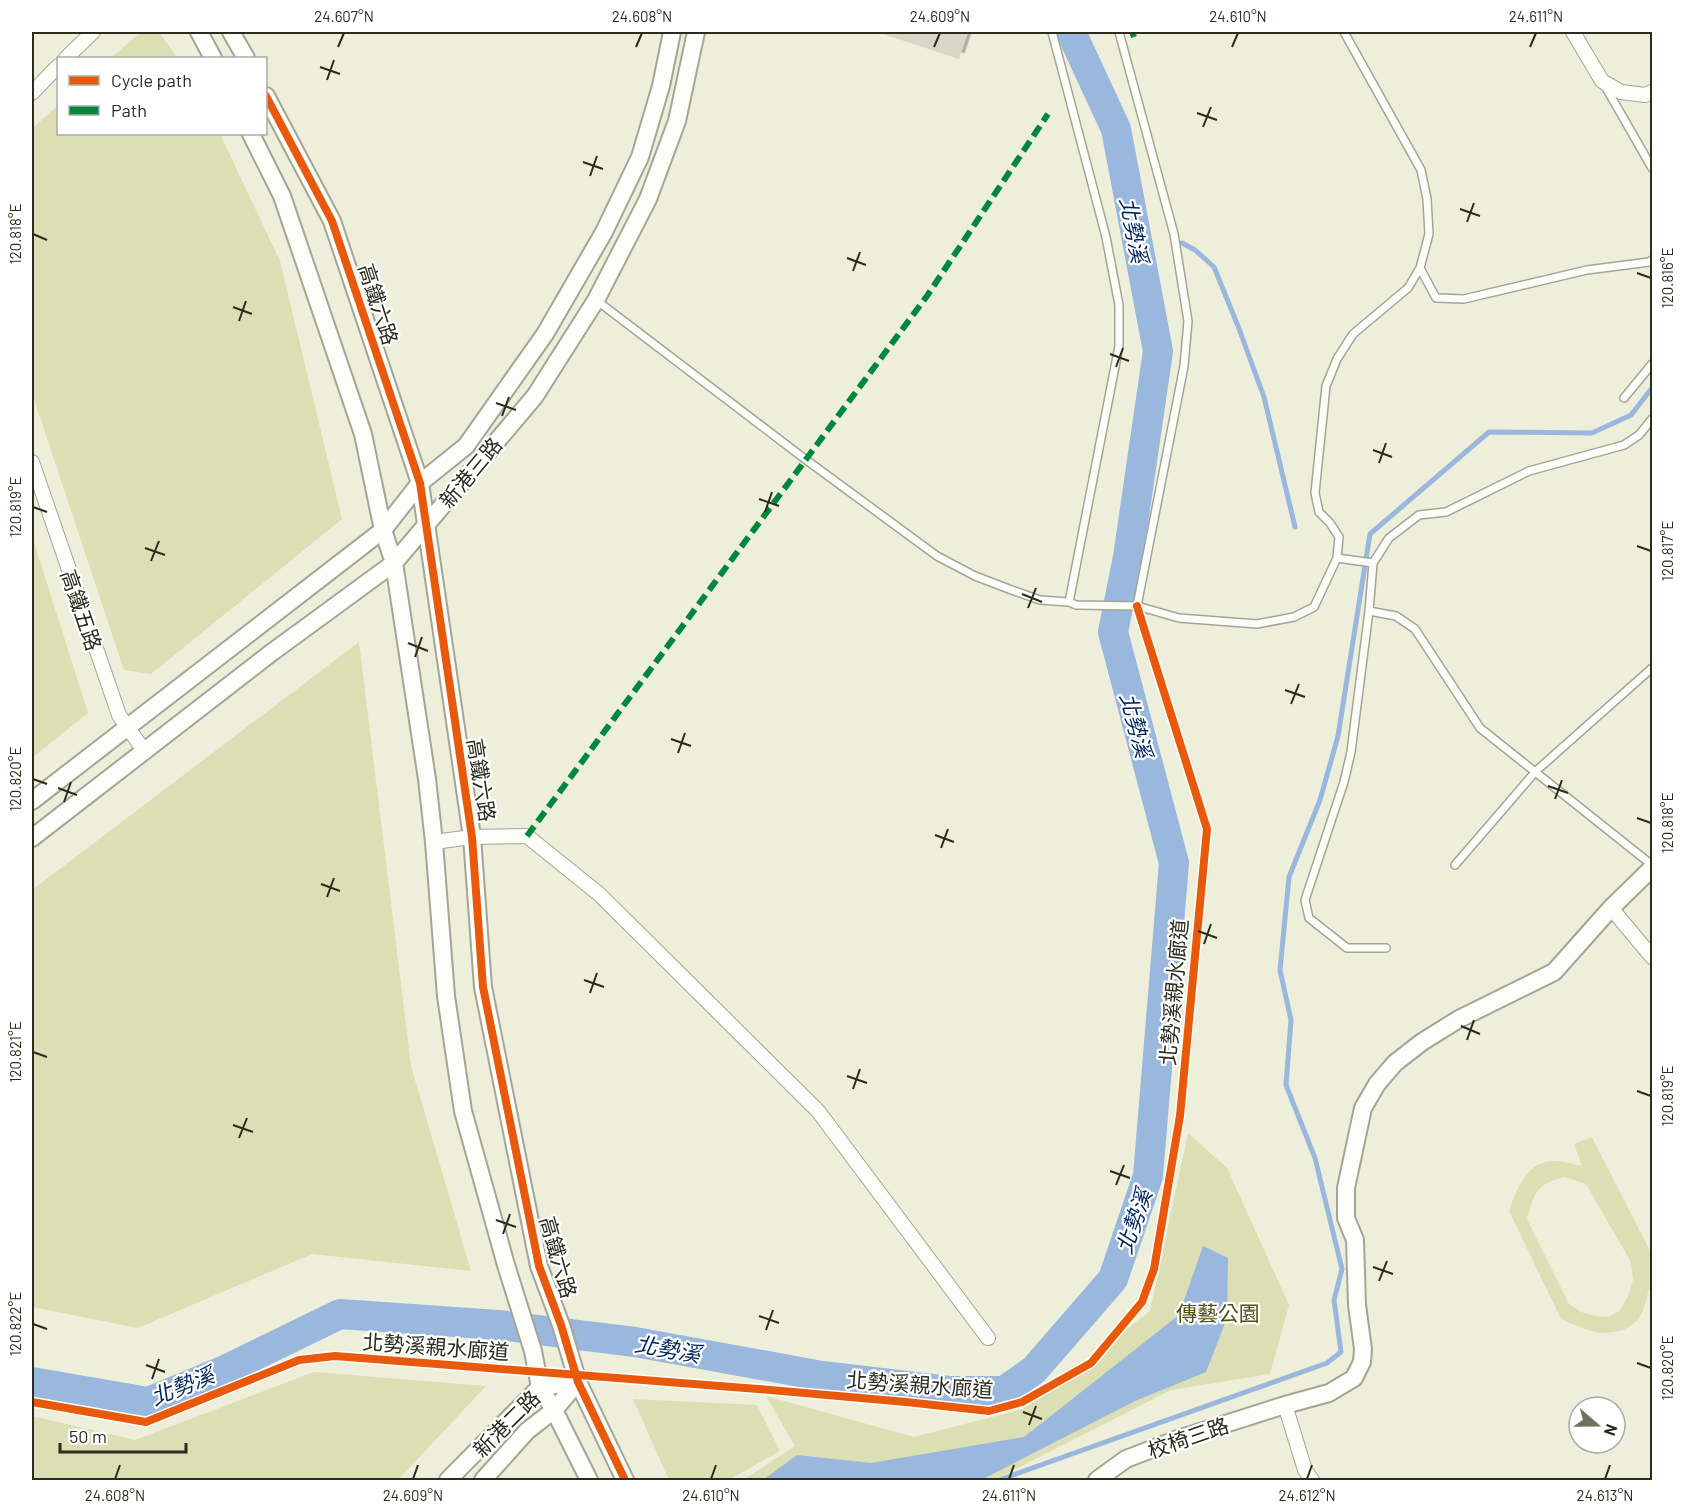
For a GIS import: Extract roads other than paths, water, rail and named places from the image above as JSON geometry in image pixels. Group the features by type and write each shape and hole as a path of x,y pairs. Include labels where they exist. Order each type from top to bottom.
{"street":[{"path":"67,57 93,32"},
{"path":"199,32 212,57"},
{"path":"231,32 245,57"},
{"name":"新港三路","path":"32,801 383,530 420,483 466,447 545,334 604,232 640,157 661,86 672,32"},
{"name":"新港三路","path":"32,838 271,653 393,563 535,396 596,300 648,199 677,121 696,32"},
{"path":"1573,32 1602,81 1621,92 1645,95 1653,92"},
{"path":"32,93 57,67"},
{"name":"高鐵六路","path":"267,98 332,220 420,483 472,837 483,987 538,1266 561,1325 578,1382 625,1480"},
{"path":"252,135 282,196 363,434 383,530 393,563 427,779 446,996 463,1111 506,1265 533,1351 540,1387 554,1410 588,1480"},
{"name":"高鐵五路","path":"32,462 119,715 145,752"},
{"path":"434,842 472,837 527,836 599,894 818,1111 988,1338"},
{"name":"校椅三路","path":"1097,1480 1126,1459 1178,1439 1329,1393 1354,1378 1362,1362 1363,1349 1357,1305 1355,1240 1346,1218 1346,1188 1364,1108 1377,1084 1395,1063 1422,1042 1459,1019 1554,972 1611,908 1653,866"},
{"path":"1611,908 1653,957"},
{"name":"新港二路","path":"448,1480 540,1387 578,1382"},
{"name":"新港二路","path":"483,1480 527,1431 554,1410 578,1382"},
{"path":"1285,1405 1305,1470 1312,1480"}],"lane":[{"path":"1052,32 1106,237 1119,305 1119,346 1072,604"},
{"path":"1119,32 1174,234 1188,321 1184,366 1137,606"},
{"path":"596,300 937,556 975,576 1040,600 1072,604 1137,606 1179,618 1257,624 1294,617 1314,607 1337,558 1339,537 1319,512 1315,493 1326,386 1337,359 1353,334 1408,288 1420,268 1429,234 1427,199 1421,170 1344,32"},
{"path":"1602,81 1653,168"},
{"path":"1420,268 1436,298 1464,299 1587,270 1653,260"},
{"path":"1624,398 1653,364"},
{"path":"1386,948 1347,948 1309,918 1305,900 1344,782 1351,752 1373,563 1389,538 1419,515 1446,512 1528,471 1624,445 1639,435 1653,419"},
{"path":"1337,558 1373,563"},
{"path":"1369,611 1396,616 1415,629 1480,728 1653,866"},
{"path":"1455,865 1536,771 1653,668"}],"water":[{"path":"1203,1246 1228,1258 1227,1318 1206,1372 1135,1401 981,1480 763,1480 797,1455 871,1463 1024,1437 1179,1315"}],"waterway":[{"name":"北勢溪","path":"32,1382 148,1402 225,1370 340,1314 498,1325 635,1342 822,1376 949,1391 1004,1391 1034,1370 1113,1279 1148,1176 1174,863 1113,632 1128,557 1158,351 1116,129 1071,32"},
{"path":"1182,243 1195,250 1214,267 1238,326 1264,397 1295,527"},
{"path":"999,1480 1327,1363 1341,1352 1334,1300 1342,1269 1315,1158 1286,1085 1291,1020 1280,970 1289,877 1320,800 1338,736 1370,534 1489,432 1592,433 1631,415 1652,388"}],"park label":[{"name":"傳藝公園","path":"1218,1312"}]}
